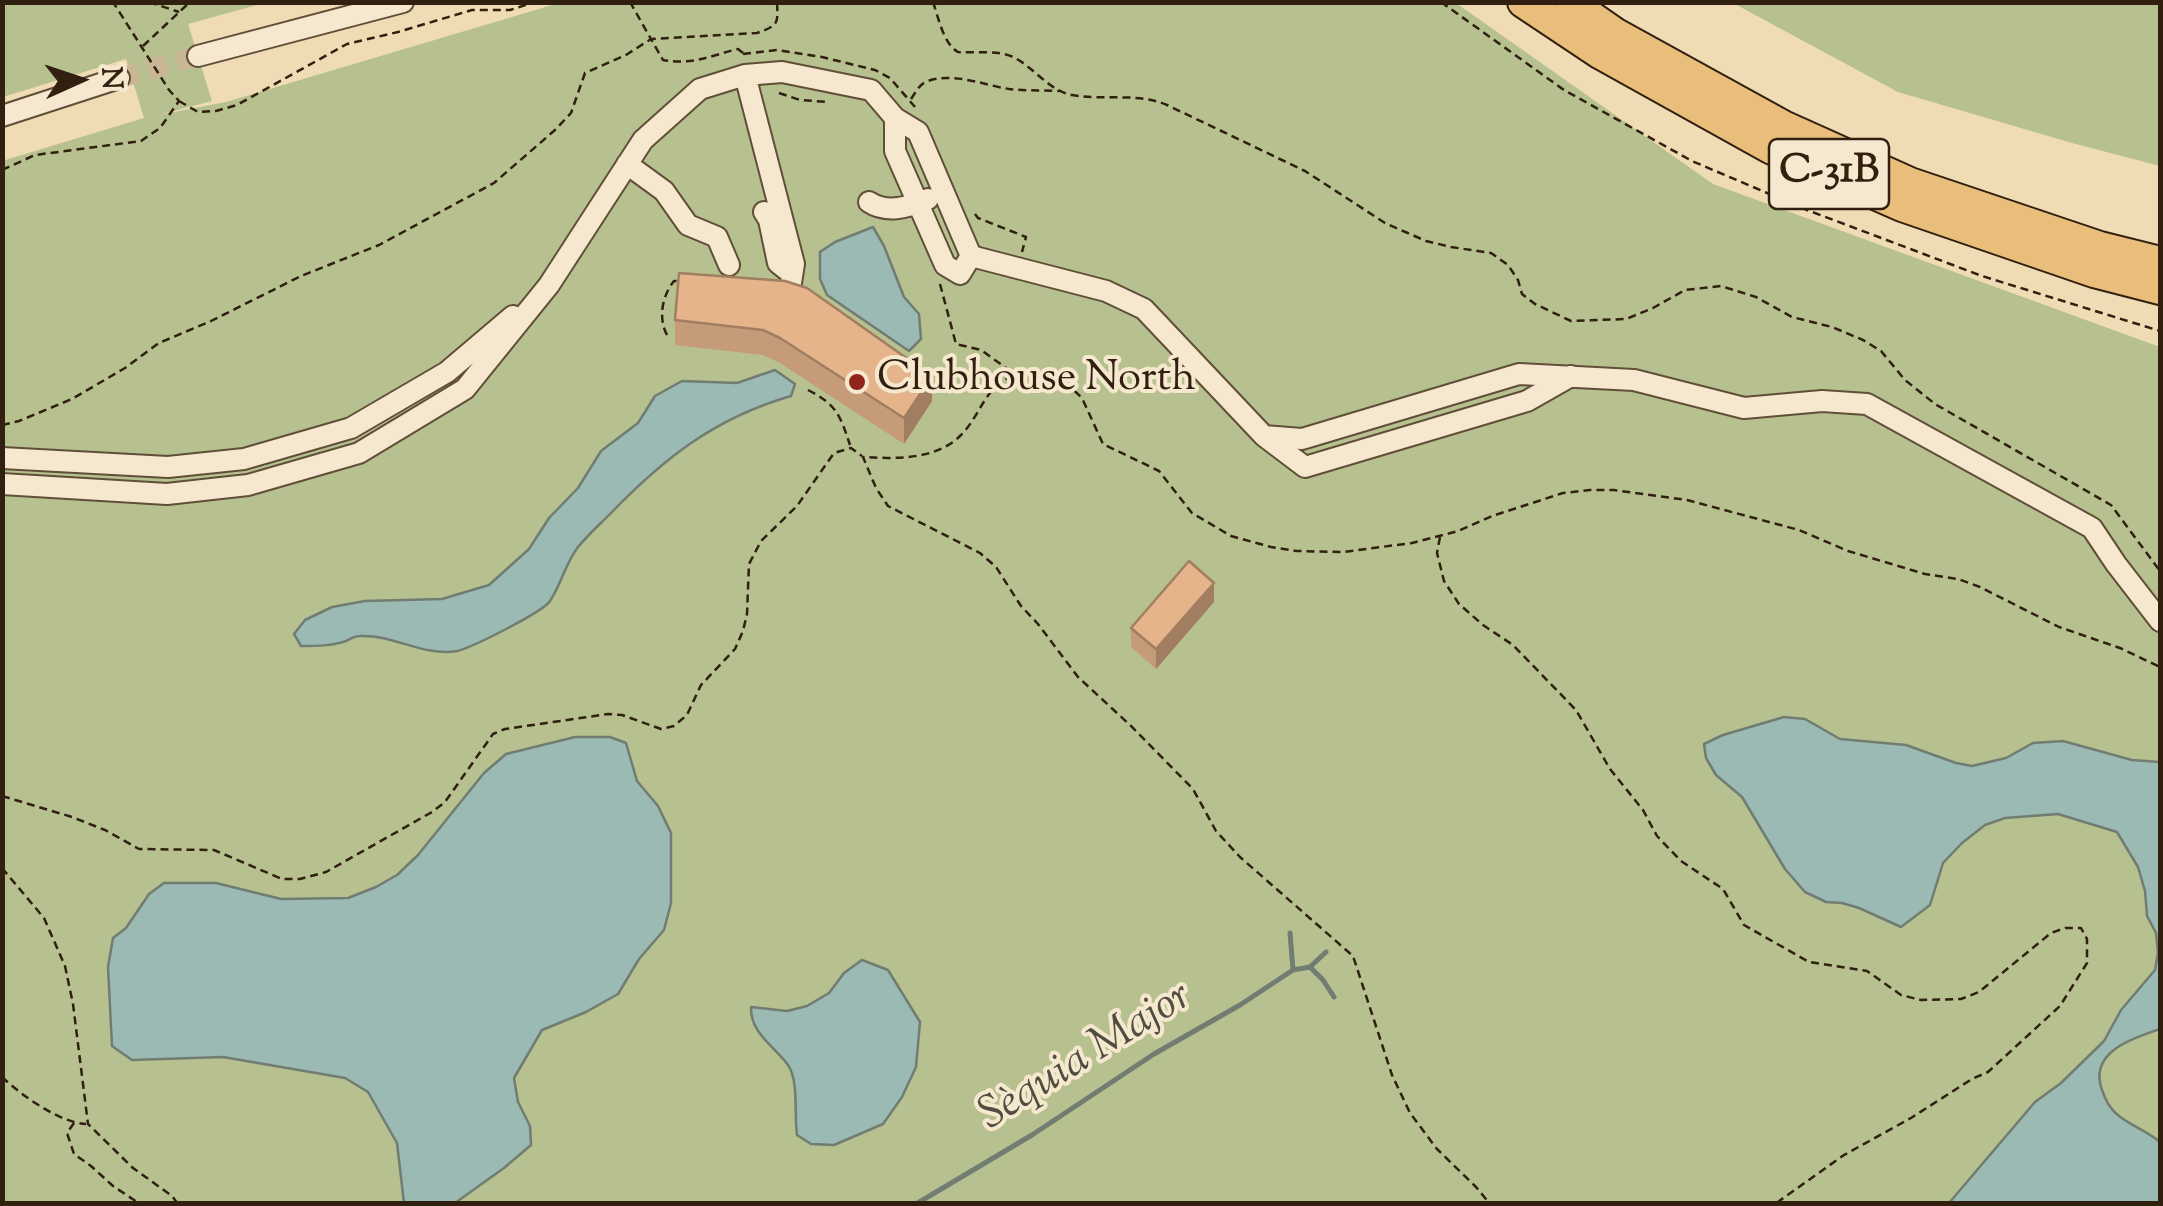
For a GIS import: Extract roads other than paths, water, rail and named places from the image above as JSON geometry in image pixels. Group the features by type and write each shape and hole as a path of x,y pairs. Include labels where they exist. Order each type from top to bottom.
{"highway":[{"name":"C-31B","path":"1523,2 1601,54 1770,148 1902,206 2094,272 2160,289"},
{"name":"C-31B","path":"1570,2 1616,34 1783,126 1910,184 2100,247 2160,262"}],"street":[{"path":"198,56 403,2"},
{"path":"2,484 167,494 248,485 359,452 465,389 549,285 643,140 700,89 782,72 871,90 896,118 918,132 971,256"},
{"path":"2,116 120,78"},
{"path":"747,80 794,264 788,302"},
{"path":"896,118 896,151 945,265 960,274 971,256"},
{"path":"627,164 664,192 688,225 717,237 728,265"},
{"path":"869,202 878,208 904,208 944,192"},
{"path":"764,212 778,263 792,274"},
{"path":"971,256 1106,291 1144,309 1264,436 1306,467"},
{"path":"2,458 168,467 244,459 351,428 447,372 549,285"},
{"path":"1264,436 1302,439 1519,374 1634,380 1744,408 1822,401 1867,404 2092,528 2160,621"},
{"path":"1306,467 1527,401 1571,376"},
{"path":"1302,439 1306,467"},
{"path":"89,489 91,463"},
{"path":"167,494 168,467"}],"water":[{"path":"873,227 904,297 919,314 921,339 909,351 827,295 820,279 820,252"},
{"path":"775,370 795,384 791,396 738,416 671,458 585,539 550,601 521,621 465,648 444,652 372,636 356,636 330,645 301,646 294,634 305,620 332,607 365,601 442,599 489,585 529,549 549,518 578,488 601,451 638,423 655,396 682,381 737,383"},
{"path":"1784,717 1805,719 1840,739 1906,745 1972,766 2006,758 2033,743 2063,741 2132,760 2160,762 2160,1029 2107,1056 2099,1077 2113,1111 2160,1142 2160,1203 1949,1203 2035,1102 2104,1041 2121,1010 2155,970 2156,933 2147,916 2145,891 2138,867 2117,832 2058,814 2005,818 1985,825 1943,863 1930,905 1901,927 1859,908 1826,902 1805,892 1785,869 1742,797 1716,775 1706,758 1704,744"},
{"path":"575,737 610,737 626,743 637,781 658,806 671,833 671,903 664,930 639,959 618,994 542,1030 514,1078 518,1102 530,1126 531,1145 455,1203 404,1203 397,1143 368,1092 345,1078 223,1057 132,1060 112,1046 108,967 113,938 126,928 149,894 164,883 216,883 281,899 348,898 397,875 484,773 506,754"},
{"path":"862,960 888,970 920,1022 916,1067 883,1124 834,1145 811,1144 797,1135 795,1089 788,1065 759,1032 751,1007 787,1011 807,1006 829,993 844,973"}],"waterway":[{"name":"Sèquia Major","path":"1290,933 1293,970"},
{"name":"Sèquia Major","path":"1310,967 1326,952"},
{"name":"Sèquia Major","path":"916,1204 1293,970 1310,967 1334,997"}],"tunnel":[{"path":"119,78 198,56"}],"place":[{"name":"Clubhouse North","path":"857,382"}]}
